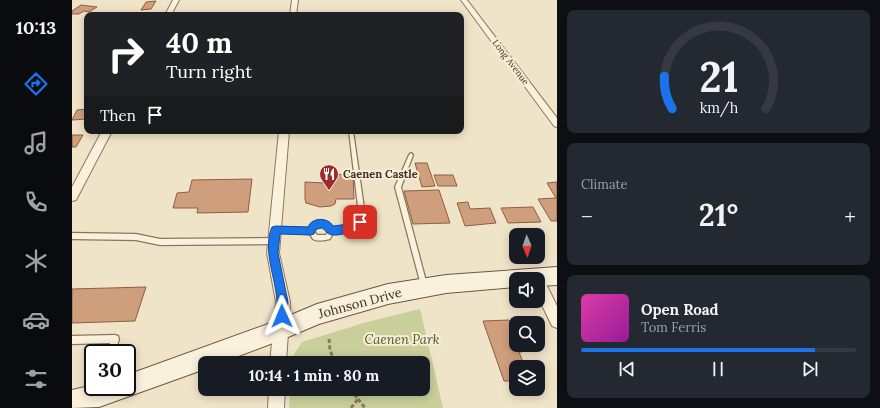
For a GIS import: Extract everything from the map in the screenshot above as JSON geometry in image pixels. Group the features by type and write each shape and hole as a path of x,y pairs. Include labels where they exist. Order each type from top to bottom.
{"main road":[{"name":"Johnson Drive","path":"545,278 557,276"},
{"name":"Johnson Drive","path":"136,383 281,330 317,314 350,304 388,294 424,287 509,278"},
{"path":"72,402 95,396"}],"street":[{"path":"170,12 176,0"},
{"path":"293,12 295,0"},
{"name":"Long Avenue","path":"464,0 557,124"},
{"path":"72,197 105,134"},
{"path":"279,356 283,302 273,253 284,134"},
{"path":"545,298 557,321"},
{"path":"276,408 277,396"}],"lane":[{"path":"331,231 351,228 360,222 362,215 352,134"},
{"path":"411,155 398,187 424,287"},
{"path":"311,231 313,226 323,223 328,226 331,231"},
{"path":"72,236 136,237 160,242 275,235 311,231"},
{"path":"311,231 316,238 321,239 328,237 331,231"},
{"path":"72,340 115,339 114,344"}],"path":[{"path":"328,339 332,356"},
{"path":"356,396 365,408"},
{"path":"351,408 358,399"}],"green space":[{"name":"Caenen Park","path":"420,309 443,408 289,408 290,396 430,396 430,356 293,356 302,342 367,322"}],"building":[{"path":"156,1 151,9 141,10 146,2"},
{"path":"81,5 97,7 89,12 84,11 79,14 72,14 72,11"},
{"path":"84,109 84,119 72,120 77,110"},
{"path":"72,135 83,135 76,147 72,147"},
{"path":"415,163 427,163 435,186 422,187"},
{"name":"Caenen Castle","path":"325,174 353,175 354,199 336,199 335,204 331,206 320,207 306,203 305,182 325,183"},
{"path":"434,175 453,175 457,186 438,186"},
{"path":"252,179 248,212 197,213 198,208 173,208 177,193 189,192 192,180"},
{"path":"557,182 557,221 551,221 538,199 556,198 547,183"},
{"path":"439,190 450,223 413,224 404,191"},
{"path":"468,202 470,209 490,208 496,223 465,226 457,203"},
{"path":"533,207 541,222 508,223 501,208"},
{"path":"146,287 135,321 72,323 72,289"},
{"path":"509,320 509,352 519,352 522,360 509,360 509,381 504,381 483,321"}],"place":[{"name":"Caenen Castle","path":"329,191"}],"route":[{"path":"282,316 283,302 273,253 276,230 311,231 313,226 323,223 328,226 331,231 351,228 360,222"}]}
